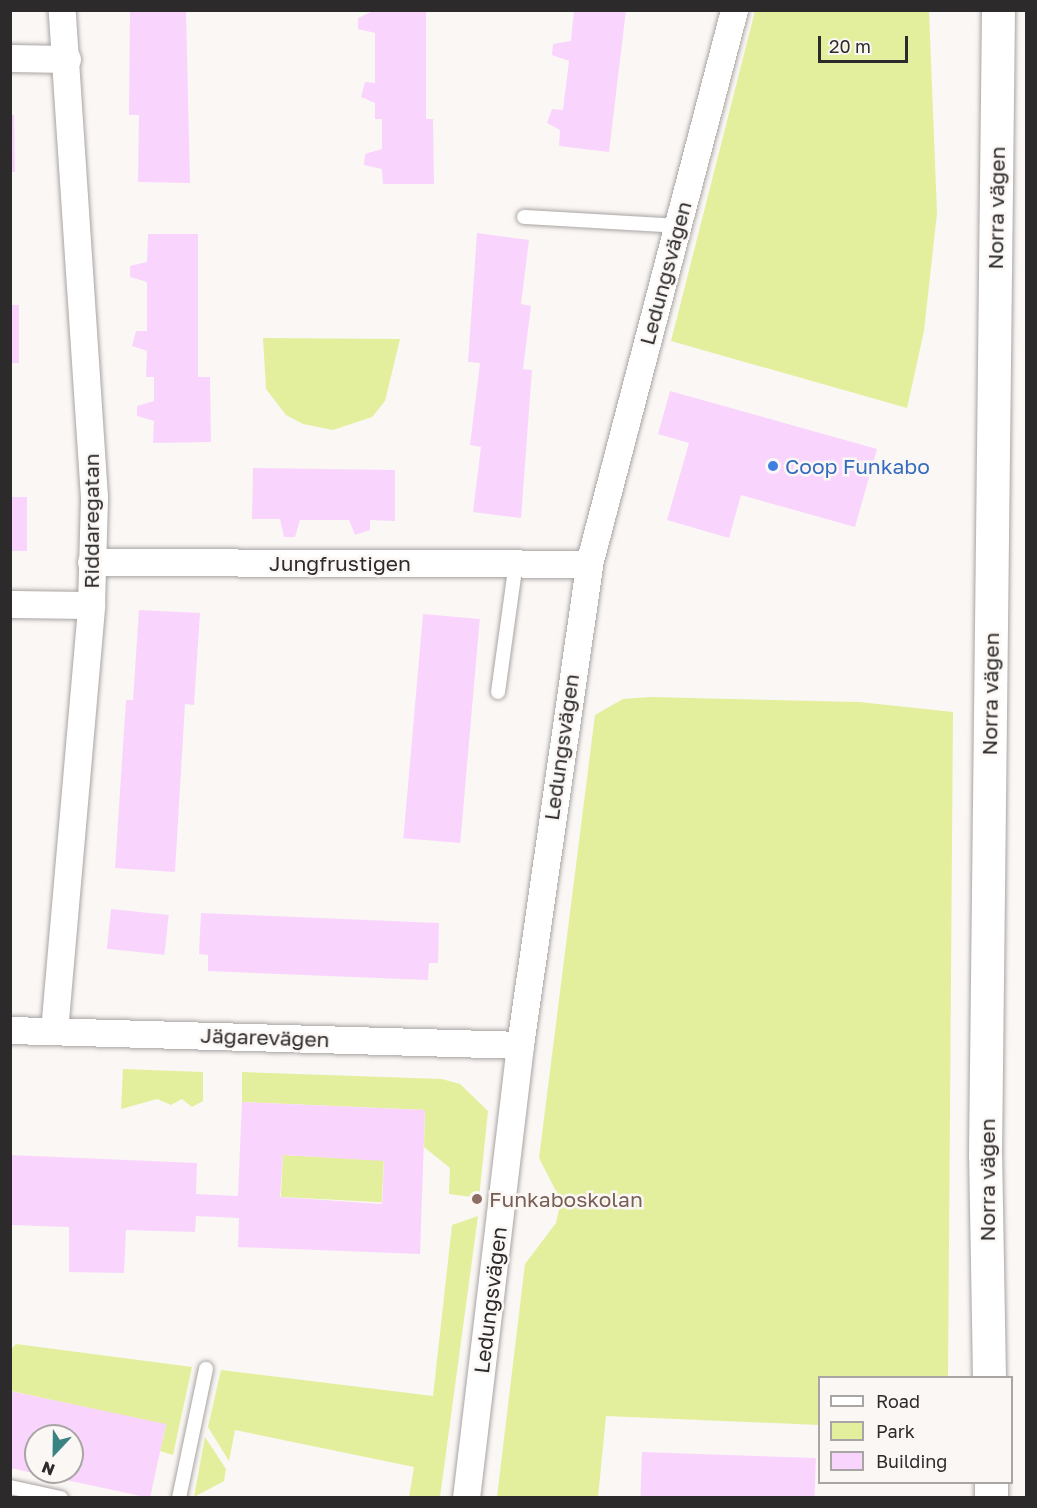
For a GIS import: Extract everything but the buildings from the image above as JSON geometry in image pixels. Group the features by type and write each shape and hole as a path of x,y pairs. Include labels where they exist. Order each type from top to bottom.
{"main road":[{"name":"Norra vägen","path":"989,1376 986,1143 998,10"}],"street":[{"name":"Riddaregatan","path":"54,1031 91,605 94,497 62,10"},
{"name":"Ledungsvägen","path":"466,1497 520,1045 589,564 734,10"},
{"path":"10,58 67,59"},
{"name":"Jungfrustigen","path":"91,562 589,564"},
{"path":"10,604 91,605"},
{"name":"Jägarevägen","path":"10,1030 520,1045"}],"lane":[{"path":"524,217 678,226"},
{"path":"498,692 516,563"},
{"path":"179,1497 206,1369"},
{"path":"10,1486 61,1497"}],"green space":[{"path":"755,11 929,11 937,213 924,331 907,408 671,341"},
{"path":"263,338 400,339 385,401 372,417 333,430 303,424 286,415 266,389"},
{"path":"650,697 859,702 953,712 948,1376 818,1376 818,1425 606,1416 598,1497 497,1497 525,1264 556,1223 561,1201 539,1158 595,715 623,699"},
{"path":"123,1069 203,1072 203,1101 192,1107 182,1099 171,1105 157,1099 121,1109"},
{"path":"242,1072 442,1079 460,1084 488,1111 479,1198 449,1194 450,1168 424,1147 425,1110 242,1102"},
{"path":"283,1155 384,1160 382,1202 281,1197"},
{"path":"478,1216 440,1497 409,1497 414,1467 235,1430 229,1461 208,1427 221,1370 433,1396 452,1225"},
{"path":"16,1344 192,1367 173,1455 160,1451 166,1425 11,1391 11,1349"},
{"path":"205,1437 226,1469 224,1481 194,1497"}],"place":[{"name":"Coop Funkabo","path":"773,466"},
{"name":"Funkaboskolan","path":"477,1199"}]}
